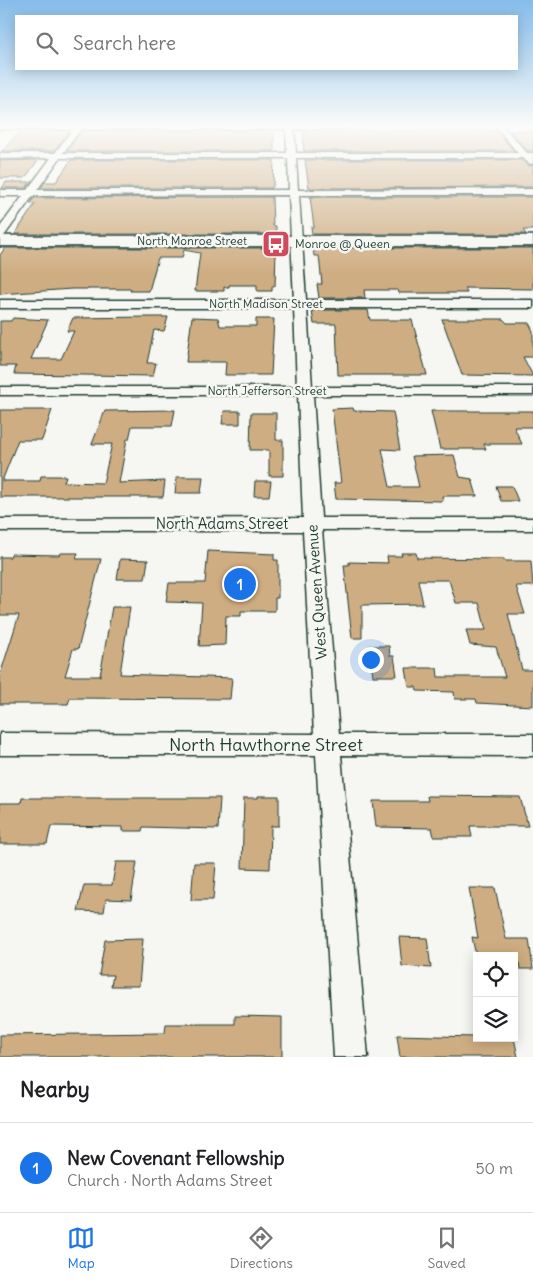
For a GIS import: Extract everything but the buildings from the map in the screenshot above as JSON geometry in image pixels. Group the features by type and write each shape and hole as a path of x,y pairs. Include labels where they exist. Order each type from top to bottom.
{"main road":[{"name":"North Monroe Street","path":"0,241 533,241"}],"street":[{"path":"0,234 43,175"},
{"name":"West Queen Avenue","path":"293,175 298,241 312,524 351,1057"},
{"path":"0,193 533,192"},
{"name":"North Madison Street","path":"0,304 533,304"},
{"name":"North Jefferson Street","path":"0,391 533,391"},
{"name":"North Adams Street","path":"0,524 533,524"},
{"name":"North Hawthorne Street","path":"0,744 533,745"}],"place":[{"name":"Monroe @ Queen","path":"276,244"},
{"name":"New Covenant Fellowship","path":"240,584"}]}
